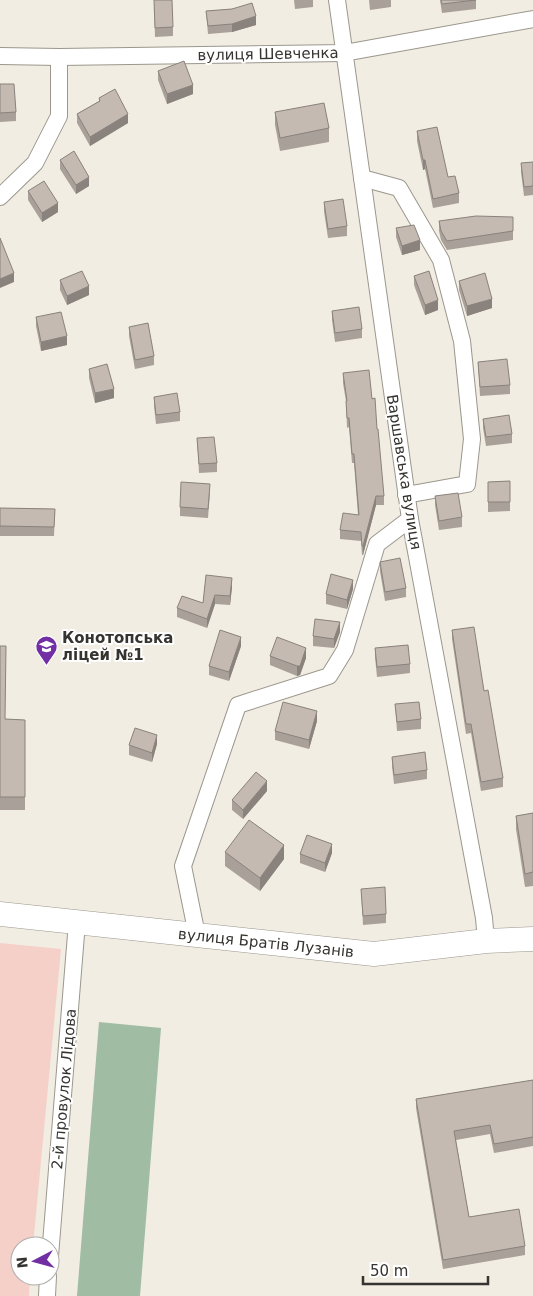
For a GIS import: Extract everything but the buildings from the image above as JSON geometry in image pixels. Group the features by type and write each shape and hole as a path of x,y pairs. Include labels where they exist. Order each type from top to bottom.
{"main road":[{"name":"вулиця Братів Лузанів","path":"0,914 374,954 486,941 533,939"}],"street":[{"name":"Варшавська вулиця","path":"337,0 406,495 484,918 486,941"},
{"name":"вулиця Шевченка","path":"0,56 59,57 344,53 533,19"},
{"path":"0,197 35,163 59,116 59,57"},
{"path":"362,178 398,188 441,260 462,341 472,439 468,484 406,495"},
{"path":"197,935 183,866 238,706 328,676 345,650 377,544 410,519"},
{"name":"2-й провулок Лідова","path":"52,1236 77,922"}],"shaded area":[{"path":"0,943 61,949 34,1236 10,1236 10,1286 30,1286 29,1296 0,1296"},
{"path":"99,1022 161,1028 140,1296 77,1296"}],"place":[{"name":"Конотопська ліцей №1","path":"46,666"}]}
